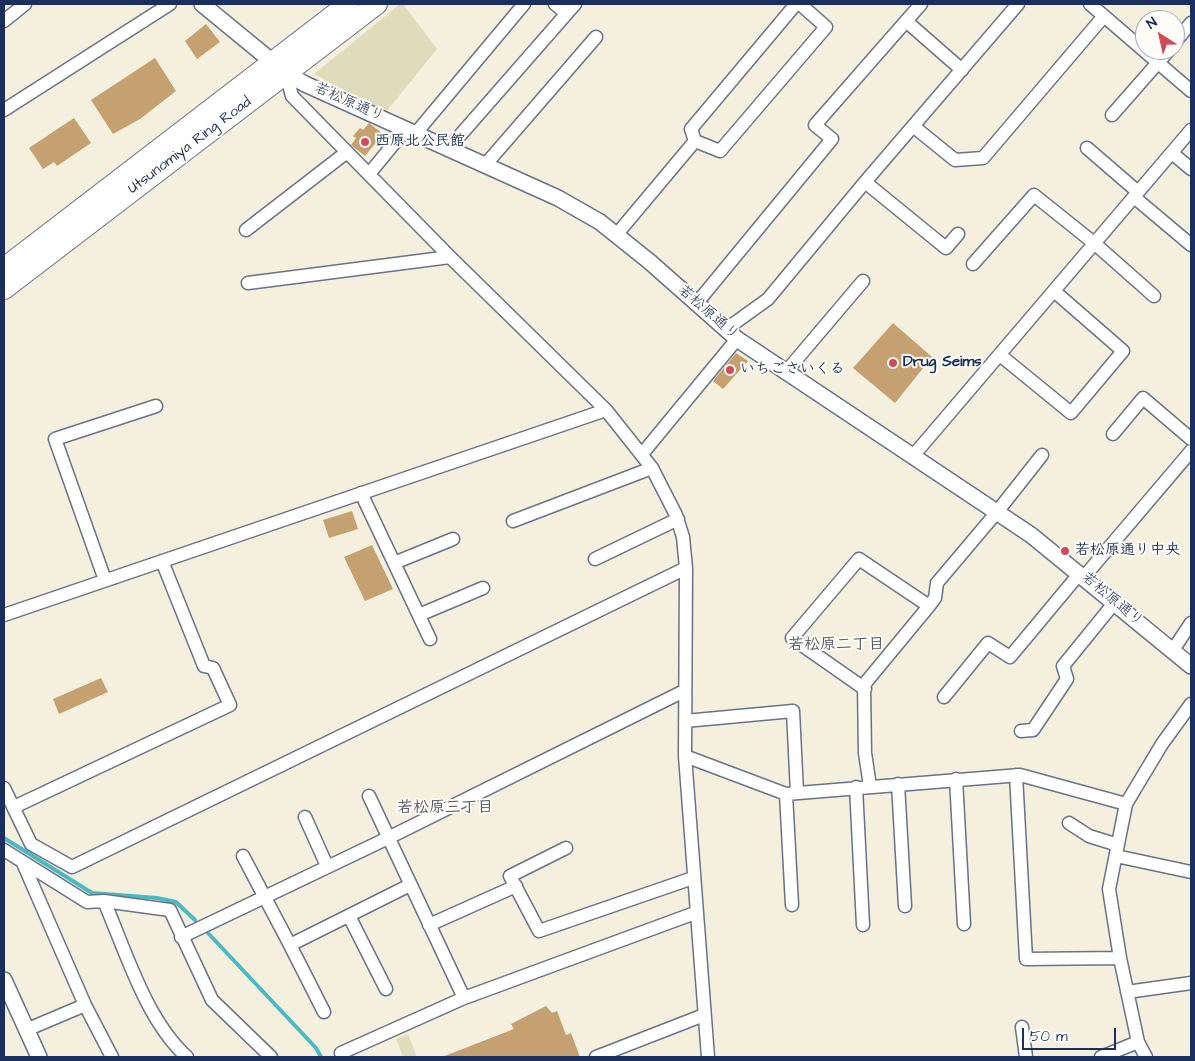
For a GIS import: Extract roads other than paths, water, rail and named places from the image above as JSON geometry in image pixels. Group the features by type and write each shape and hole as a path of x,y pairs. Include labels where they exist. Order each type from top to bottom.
{"highway":[{"name":"Utsunomiya Ring Road","path":"4,289 280,67 348,4"},
{"name":"Utsunomiya Ring Road","path":"4,268 280,67 377,4"}],"street":[{"path":"4,22 25,4"},
{"path":"4,110 170,4"},
{"name":"若松原通り","path":"202,4 280,67 305,84 558,198 617,234 725,330 786,373 997,512 1082,575 1191,666"},
{"path":"369,174 411,131 524,4"},
{"path":"449,148 570,9 555,4"},
{"path":"796,4 691,129 695,141 720,151 826,27 800,4"},
{"path":"696,304 832,139 815,125 921,4"},
{"path":"725,330 768,300 865,182 1018,4"},
{"path":"1090,4 1191,91"},
{"path":"913,126 955,160 983,158 1104,16"},
{"path":"906,21 962,70"},
{"path":"486,164 596,37"},
{"path":"1112,115 1158,62"},
{"path":"280,67 292,96 450,257 606,410 652,468 678,519 683,537 686,568 685,756 708,1057"},
{"path":"913,456 1191,130"},
{"path":"617,234 695,141"},
{"path":"1086,148 1191,244"},
{"path":"246,230 347,152"},
{"path":"1172,153 1191,169"},
{"path":"865,182 946,248 958,234"},
{"path":"973,264 1034,195 1094,243 1154,296"},
{"path":"248,283 450,257"},
{"path":"786,373 863,281"},
{"path":"1000,355 1071,413 1123,351 1054,291"},
{"path":"642,454 737,339"},
{"path":"1113,434 1143,398 1191,439"},
{"path":"105,580 55,439 156,406"},
{"path":"4,615 606,410"},
{"path":"944,697 988,643 1010,657 1191,451"},
{"path":"870,786 865,753 864,690 867,681 935,598 937,583 997,512 1042,454"},
{"path":"513,522 652,468"},
{"path":"361,494 430,639"},
{"path":"595,559 678,519"},
{"path":"394,563 453,539"},
{"path":"864,690 792,638 858,559 929,606"},
{"path":"14,808 230,705 213,668 204,666 162,561"},
{"path":"4,788 31,844 72,866 686,568"},
{"path":"419,615 483,588"},
{"path":"1021,731 1033,730 1067,679 1063,666 1115,602"},
{"path":"1173,650 1191,624"},
{"path":"181,936 388,838 684,691"},
{"path":"1146,1057 1138,1042 1120,958 1109,889 1126,804 1162,744 1191,704"},
{"path":"685,721 793,711 792,905"},
{"path":"685,756 792,793 1016,775 1126,804"},
{"path":"1016,775 1026,959 1120,958"},
{"path":"956,779 964,924"},
{"path":"898,784 905,906"},
{"path":"856,787 863,925"},
{"path":"369,796 464,998"},
{"path":"304,817 327,866"},
{"path":"1069,823 1088,836 1117,850 1191,872"},
{"path":"566,848 510,876 538,931 693,878"},
{"path":"4,850 87,902 104,901 170,910 212,1000 271,1057"},
{"path":"244,856 324,1012"},
{"path":"23,863 85,1005 112,1057"},
{"path":"290,945 410,885"},
{"path":"429,925 516,886"},
{"path":"104,901 149,1005 162,1027 187,1057"},
{"path":"341,1053 464,998 696,913"},
{"path":"349,916 386,989"},
{"path":"4,980 40,1057"},
{"path":"1127,992 1191,983"},
{"path":"26,1030 85,1005"},
{"path":"596,1057 704,1015"},
{"path":"1022,1027 1026,1057"},
{"path":"1101,1057 1138,1042"}],"waterway":[{"path":"4,838 92,893 157,898 176,902 195,920"},
{"path":"208,933 316,1048 321,1057"}],"place":[{"name":"西原北公民館","path":"365,142"},
{"name":"Drug Seims","path":"893,363"},
{"name":"いちごさいくる","path":"730,370"},
{"name":"若松原通り中央","path":"1065,551"}],"district":[{"name":"若松原二丁目","path":"836,646"},
{"name":"若松原三丁目","path":"445,809"}]}
